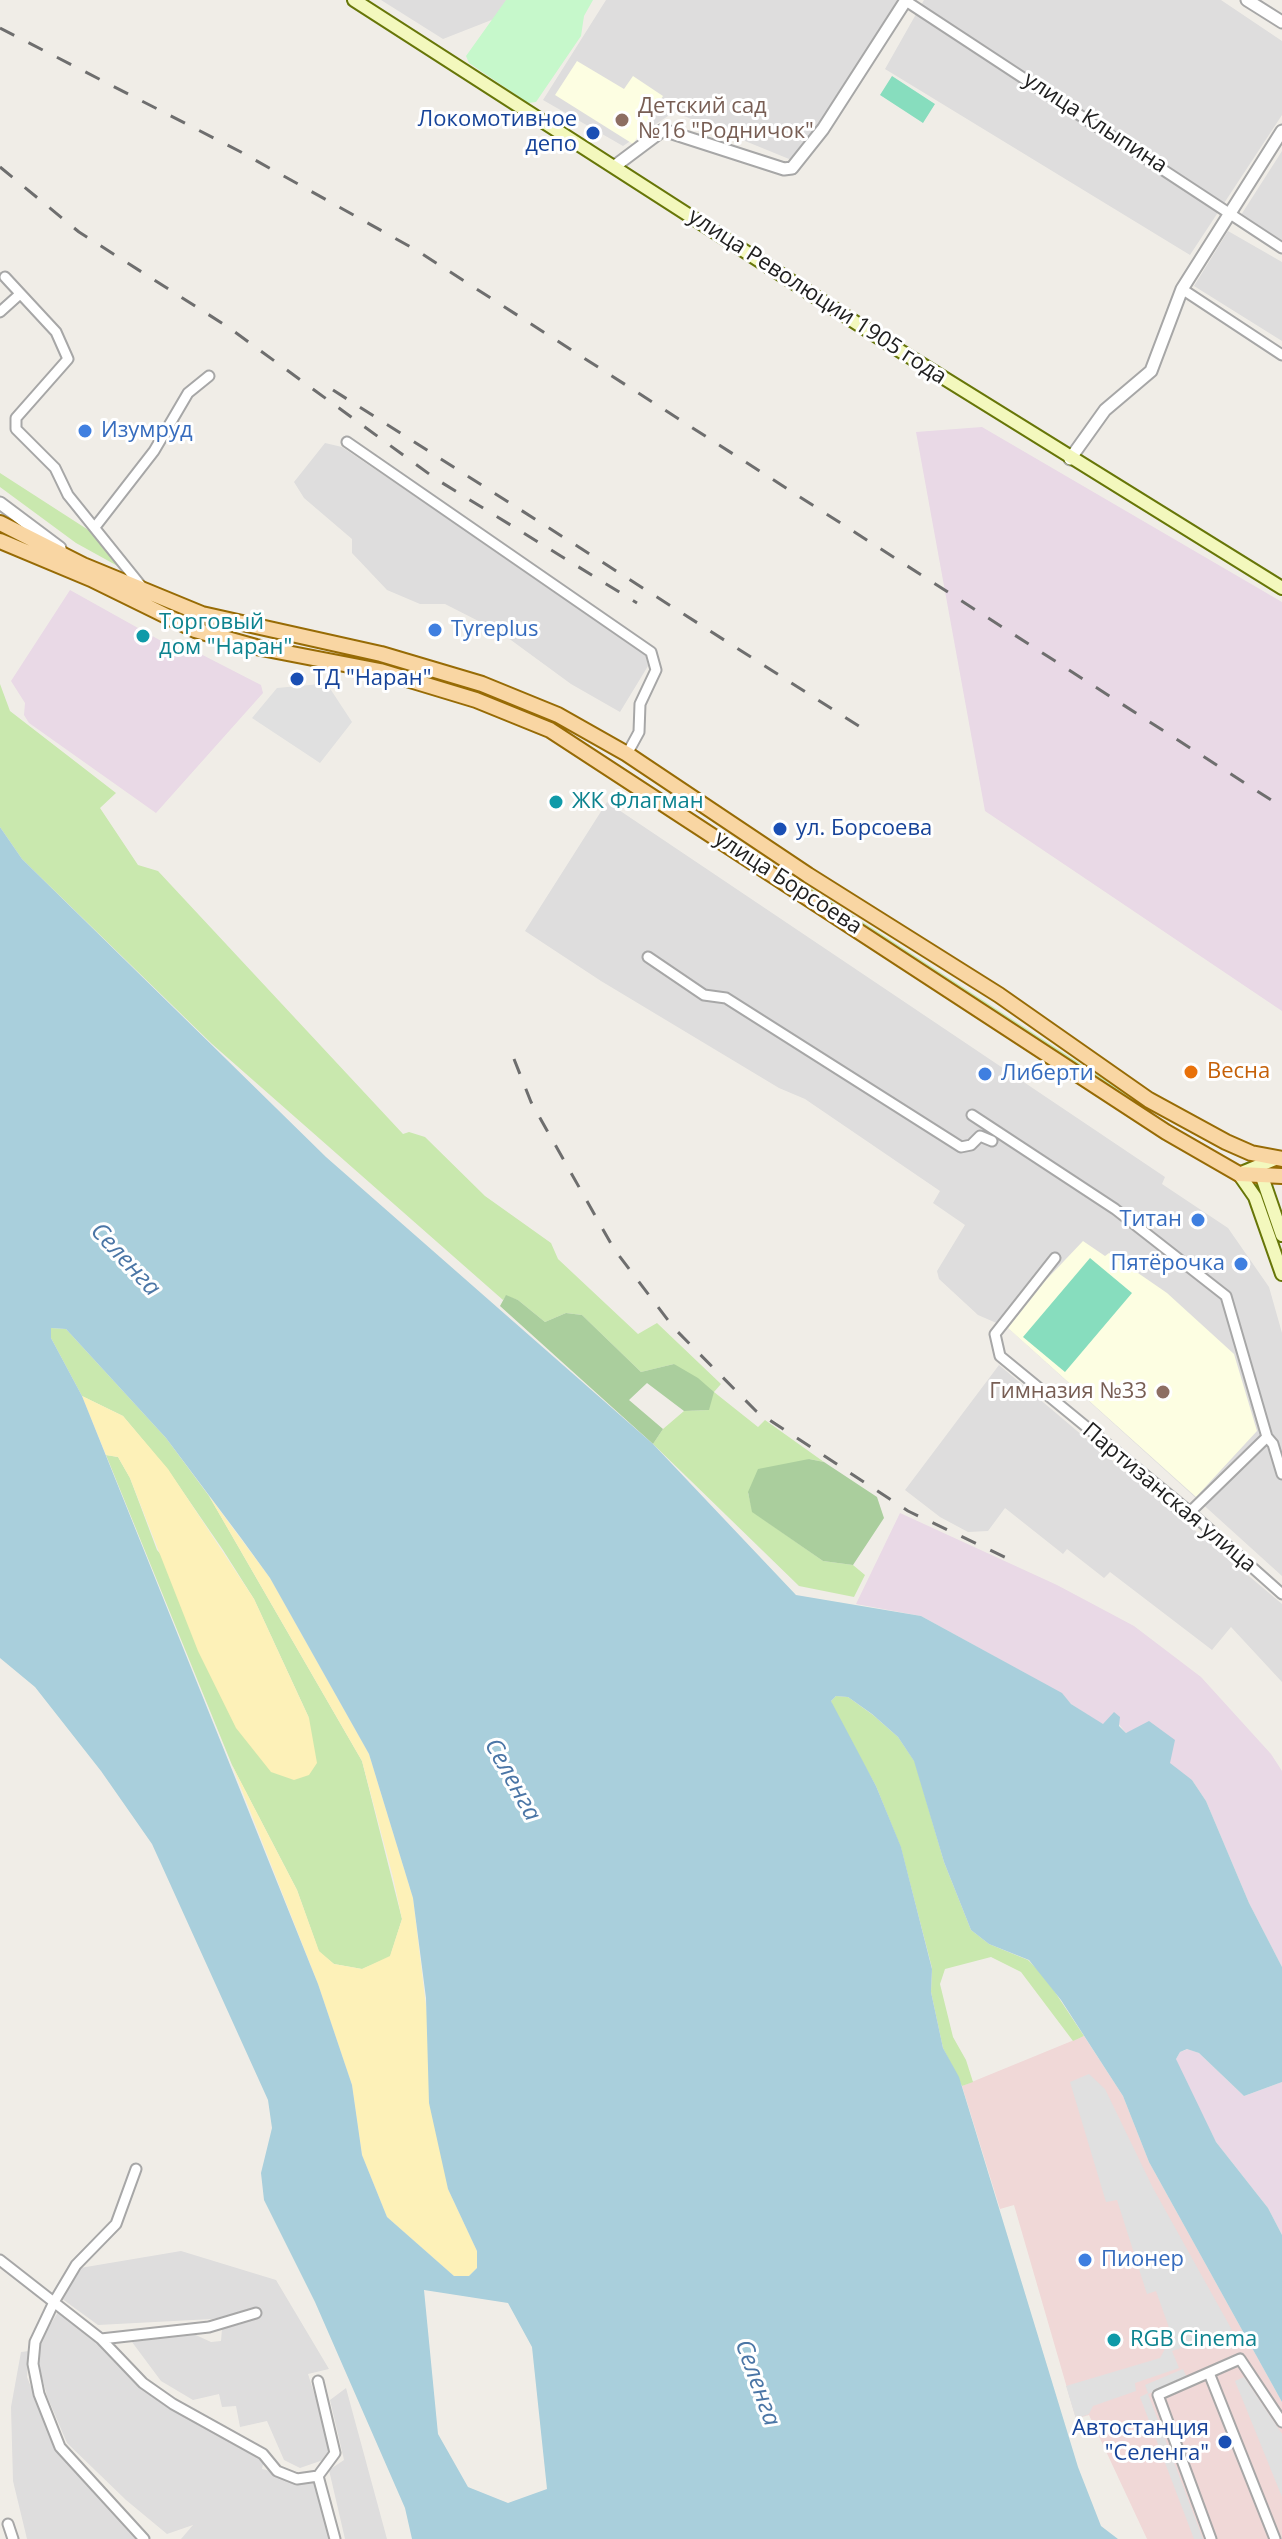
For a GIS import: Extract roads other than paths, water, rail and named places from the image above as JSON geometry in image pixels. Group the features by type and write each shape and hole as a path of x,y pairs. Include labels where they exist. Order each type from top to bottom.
{"main road":[{"name":"улица Революции 1905 года","path":"354,0 1070,459 1282,588"},
{"name":"улица Борсоева","path":"0,523 83,565 231,622 381,654 482,684 558,715 627,754 808,875 999,995 1149,1100 1226,1142 1278,1159"},
{"name":"улица Борсоева","path":"0,541 91,579 195,630 256,647 380,671 476,700 550,730 1139,1113 1239,1174 1260,1171 1282,1176"},
{"path":"616,771 627,754"},
{"path":"1139,1113 1149,1100"},
{"path":"1226,1142 1260,1171 1282,1235"},
{"path":"1260,1171 1278,1159"},
{"path":"1239,1174 1255,1197 1282,1274"}],"street":[{"path":"615,166 663,130 784,169 792,168 823,129 906,0"},
{"name":"улица Клыпина","path":"906,0 1282,248"},
{"path":"1247,0 1282,22"},
{"path":"1070,459 1105,410 1151,371 1182,289 1282,131"},
{"path":"5,277 56,332 68,359 14,423 55,468 68,495 142,587"},
{"path":"1182,289 1282,355"},
{"path":"0,312 20,294"},
{"path":"95,527 154,451 188,393 209,376"},
{"path":"347,442 651,652 656,670 640,704 639,732 627,754"},
{"path":"0,503 83,565"},
{"path":"648,957 704,995 726,998 961,1147 971,1145 980,1136 992,1141"},
{"path":"972,1115 1115,1209 1226,1296 1267,1437 1273,1444 1282,1474"},
{"name":"Партизанская улица","path":"1055,1258 995,1334 1000,1356 1190,1512 1282,1594"},
{"path":"1190,1512 1267,1437"},
{"path":"136,2169 116,2224 76,2265 54,2302 35,2342 33,2364 39,2394 60,2447 144,2539"},
{"path":"0,2260 101,2339 143,2383 263,2454 277,2471 297,2479 318,2476 335,2453 318,2381"},
{"path":"101,2339 209,2327 256,2313"},
{"path":"1211,2539 1158,2395 1240,2359 1282,2422"},
{"path":"1209,2373 1275,2539"},
{"path":"318,2476 335,2539"},
{"path":"8,2524 13,2539"}],"water":[{"name":"Селенга","path":"0,827 22,859 326,1157 653,1444 796,1595 921,1616 1062,1693 1071,1704 1103,1724 1114,1712 1120,1717 1119,1726 1126,1733 1149,1721 1175,1740 1170,1763 1192,1780 1206,1801 1249,1903 1282,1967 1282,2082 1244,2096 1199,2053 1187,2049 1180,2052 1176,2059 1216,2142 1268,2208 1282,2235 1282,2402 1149,2162 1123,2096 1061,2000 1029,1960 989,1944 971,1930 944,1862 914,1761 898,1737 872,1714 848,1697 836,1696 831,1701 876,1786 901,1847 932,1969 931,1992 943,2048 959,2077 1078,2467 1101,2526 1118,2539 412,2539 405,2508 315,2302 264,2200 261,2173 272,2128 268,2100 152,1844 101,1771 35,1687 0,1658","holes":["51,1328 66,1329 166,1438 241,1538 270,1578 369,1754 413,1898 426,1998 429,2103 448,2189 477,2251 477,2268 469,2276 454,2276 387,2217 362,2155 352,2085 318,1984 82,1396 51,1338","424,2290 508,2303 532,2347 547,2489 508,2503 468,2487 438,2434"]}],"railway":[{"path":"0,28 239,151 416,250 1282,807"},
{"path":"0,167 79,232 228,327 436,479 637,603"},
{"path":"333,390 865,730"},
{"path":"514,1059 531,1102 614,1249 674,1328 756,1411 908,1511 1011,1560"}],"place":[{"name":"Детский сад №16 \"Родничок\"","path":"622,120"},
{"name":"Локомотивное депо","path":"593,133"},
{"name":"Изумруд","path":"85,431"},
{"name":"Tyreplus","path":"435,630"},
{"name":"Торговый дом \"Наран\"","path":"143,636"},
{"name":"ТД \"Наран\"","path":"297,679"},
{"name":"ЖК Флагман","path":"556,802"},
{"name":"ул. Борсоева","path":"780,829"},
{"name":"Весна","path":"1191,1072"},
{"name":"Либерти","path":"985,1074"},
{"name":"Титан","path":"1198,1220"},
{"name":"Пятёрочка","path":"1241,1264"},
{"name":"Гимназия №33","path":"1163,1392"},
{"name":"Пионер","path":"1085,2260"},
{"name":"RGB Cinema","path":"1114,2340"},
{"name":"Автостанция \"Селенга\"","path":"1225,2442"}]}
